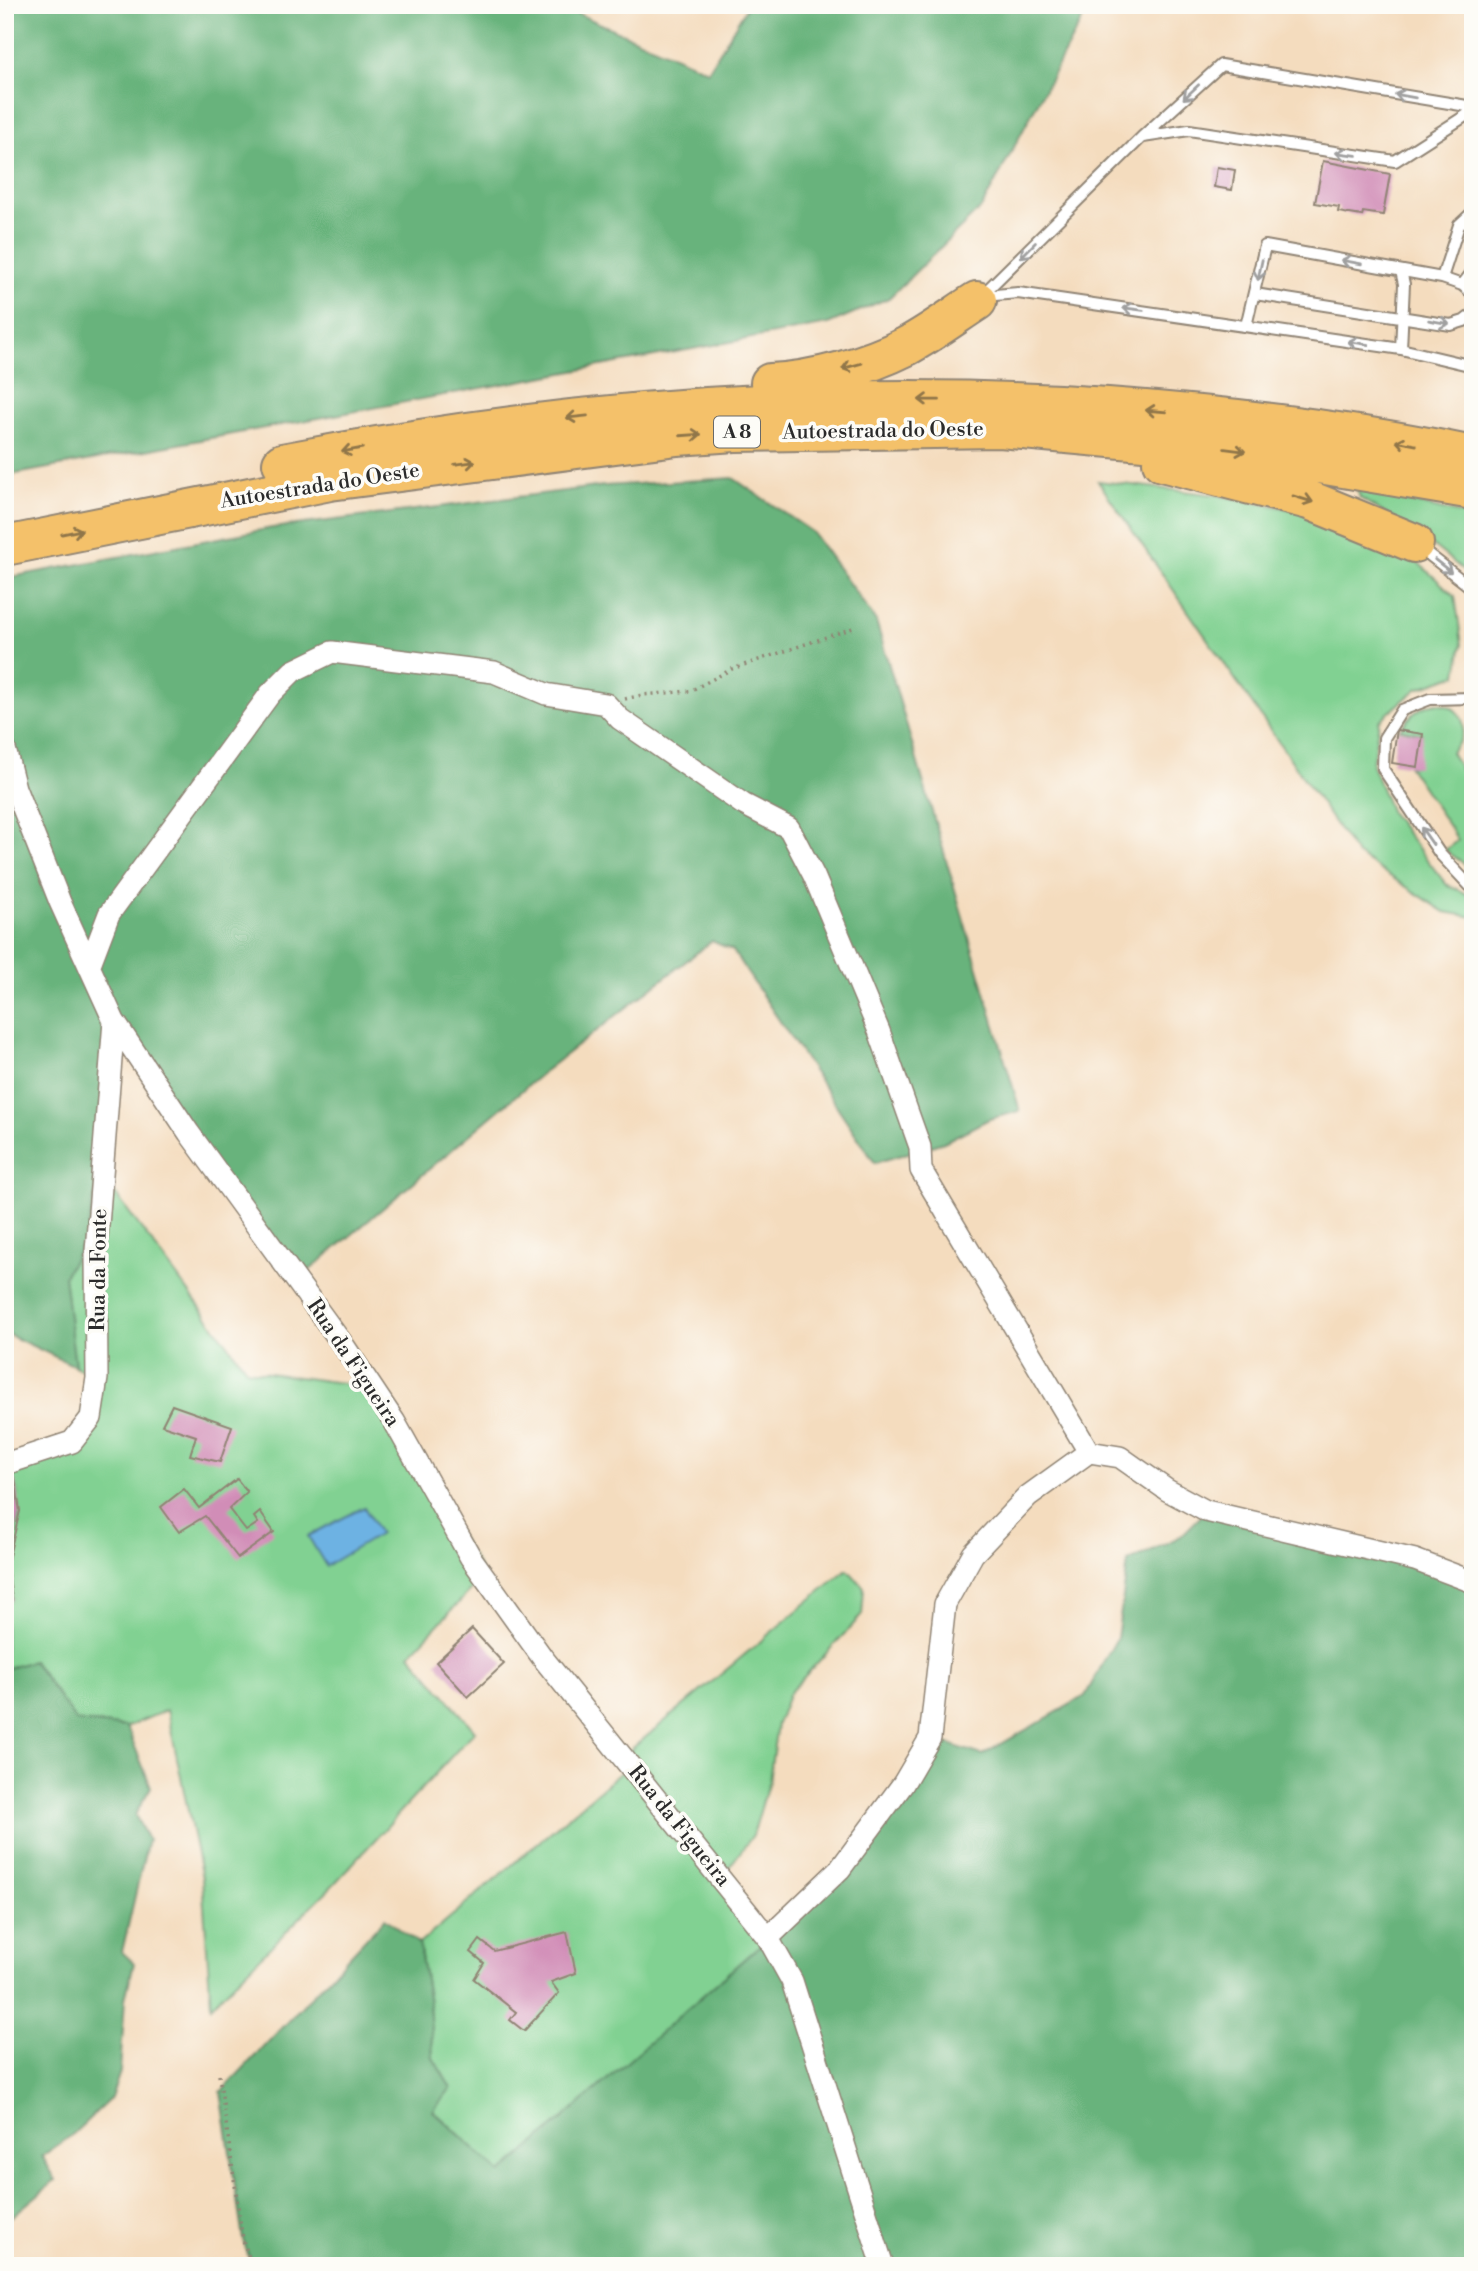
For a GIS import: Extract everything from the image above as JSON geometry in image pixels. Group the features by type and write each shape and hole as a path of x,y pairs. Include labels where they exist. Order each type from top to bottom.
{"highway":[{"path":"645,410 696,386 786,382 873,360 908,345 976,301"},
{"name":"Autoestrada do Oeste","path":"5,518 332,453 476,430 645,410 804,401 921,400 1156,410 1318,429 1473,456"},
{"name":"Autoestrada do Oeste","path":"5,546 330,481 677,436 735,432 1000,428 1231,449 1473,491"},
{"path":"1048,432 1309,500 1414,543"}],"street":[{"path":"90,964 109,914 270,694 293,671 332,652 494,672 546,694 606,704 620,719 743,804 789,828 814,876 879,1031 920,1147 921,1170 1088,1452"},
{"name":"Rua da Figueira","path":"5,750 15,788 60,902 114,1021 189,1133 344,1346 394,1421 477,1567 549,1665 768,1938 792,1981 883,2266"},
{"name":"Rua da Fonte","path":"5,1464 72,1442 91,1418 97,1378 96,1251 114,1021"},
{"path":"768,1938 840,1869 903,1784 930,1738 945,1604 972,1554 1028,1496 1088,1452 1120,1457 1167,1490 1206,1511 1415,1560 1473,1582"}],"lane":[{"path":"976,301 1142,137 1221,65 1473,109"},
{"path":"1142,137 1189,130 1395,161 1473,109"},
{"path":"1442,278 1459,225 1473,212"},
{"path":"1246,326 1265,246 1442,278 1462,285 1473,294"},
{"path":"1401,271 1405,284 1401,349"},
{"path":"1462,285 1473,271"},
{"path":"976,301 995,295 1018,293 1401,349 1472,366"},
{"path":"1255,294 1451,325 1464,321 1473,314"},
{"path":"1414,543 1473,589"},
{"path":"1472,886 1440,854 1383,769 1384,738 1402,710 1430,699 1473,698"}],"path":[{"path":"606,704 642,695 690,691 732,668 853,628"},
{"path":"219,2075 243,2240 252,2266"}],"green space":[{"path":"5,5 558,5 708,71 748,5 1090,5 982,207 889,298 828,324 5,476"},
{"path":"733,478 812,532 876,621 1020,1111 989,1119 944,1142 875,1163 732,950 712,941 546,1070 297,1281 115,1022 104,1150 86,1238 64,1276 75,1366 5,1333 5,578 272,528 604,486"},
{"path":"1098,481 1216,495 1296,510 1414,559 1455,596 1462,644 1457,675 1417,689 1379,721 1372,765 1391,813 1446,884 1473,897 1473,917 1445,912 1356,854"},
{"path":"1357,489 1473,517 1473,578 1420,535 1360,498"},
{"path":"1437,703 1449,706 1462,719 1463,731 1460,740 1451,752 1473,792 1473,870 1445,850 1458,840 1408,765 1415,766 1422,734 1400,729 1416,712"},
{"path":"103,1156 102,1176 247,1370 371,1387 484,1576 410,1654 475,1731 333,1885 211,2006 202,1878 167,1710 127,1727 76,1721 33,1661 5,1669 5,1604 12,1599 7,1564 20,1511 11,1461 71,1442 97,1378 75,1366 64,1276 86,1238"},
{"path":"1206,1511 1473,1582 1473,2266 252,2266 243,2240 221,2092 385,1918 419,1944 429,2003 433,2058 451,2088 433,2111 501,2173 768,1938 840,1869 930,1738 982,1755 1085,1696 1117,1638 1128,1562 1181,1536"},
{"path":"847,1569 864,1587 862,1615 789,1693 777,1724 769,1781 753,1835 721,1878 768,1938 501,2174 433,2110 450,2088 433,2058 429,2003 419,1944 629,1765 623,1756"},
{"path":"33,1661 76,1721 127,1727 151,1787 135,1815 148,1840 122,1952 134,1963 125,1999 120,2072 111,2098 72,2135 42,2156 56,2180 5,2222 5,1669"}],"water":[{"path":"364,1507 380,1534 326,1566 308,1536"}],"building":[{"path":"1323,161 1390,174 1383,215 1363,212 1362,216 1338,212 1339,207 1315,203"},
{"path":"1217,167 1235,170 1232,190 1214,187"},
{"path":"1397,730 1423,734 1418,767 1392,763"},
{"path":"172,1405 232,1426 220,1462 190,1455 196,1436 162,1425"},
{"path":"15,1479 20,1511 7,1564 12,1600 5,1604 5,1481"},
{"path":"237,1479 247,1492 229,1509 246,1531 258,1523 254,1517 260,1512 274,1532 238,1558 205,1516 179,1532 161,1507 184,1489 199,1508"},
{"path":"472,1629 504,1664 468,1697 436,1662"},
{"path":"567,1932 576,1973 551,1982 559,1993 524,2031 510,2020 516,2012 474,1979 484,1963 471,1952 480,1940 494,1951"}]}
